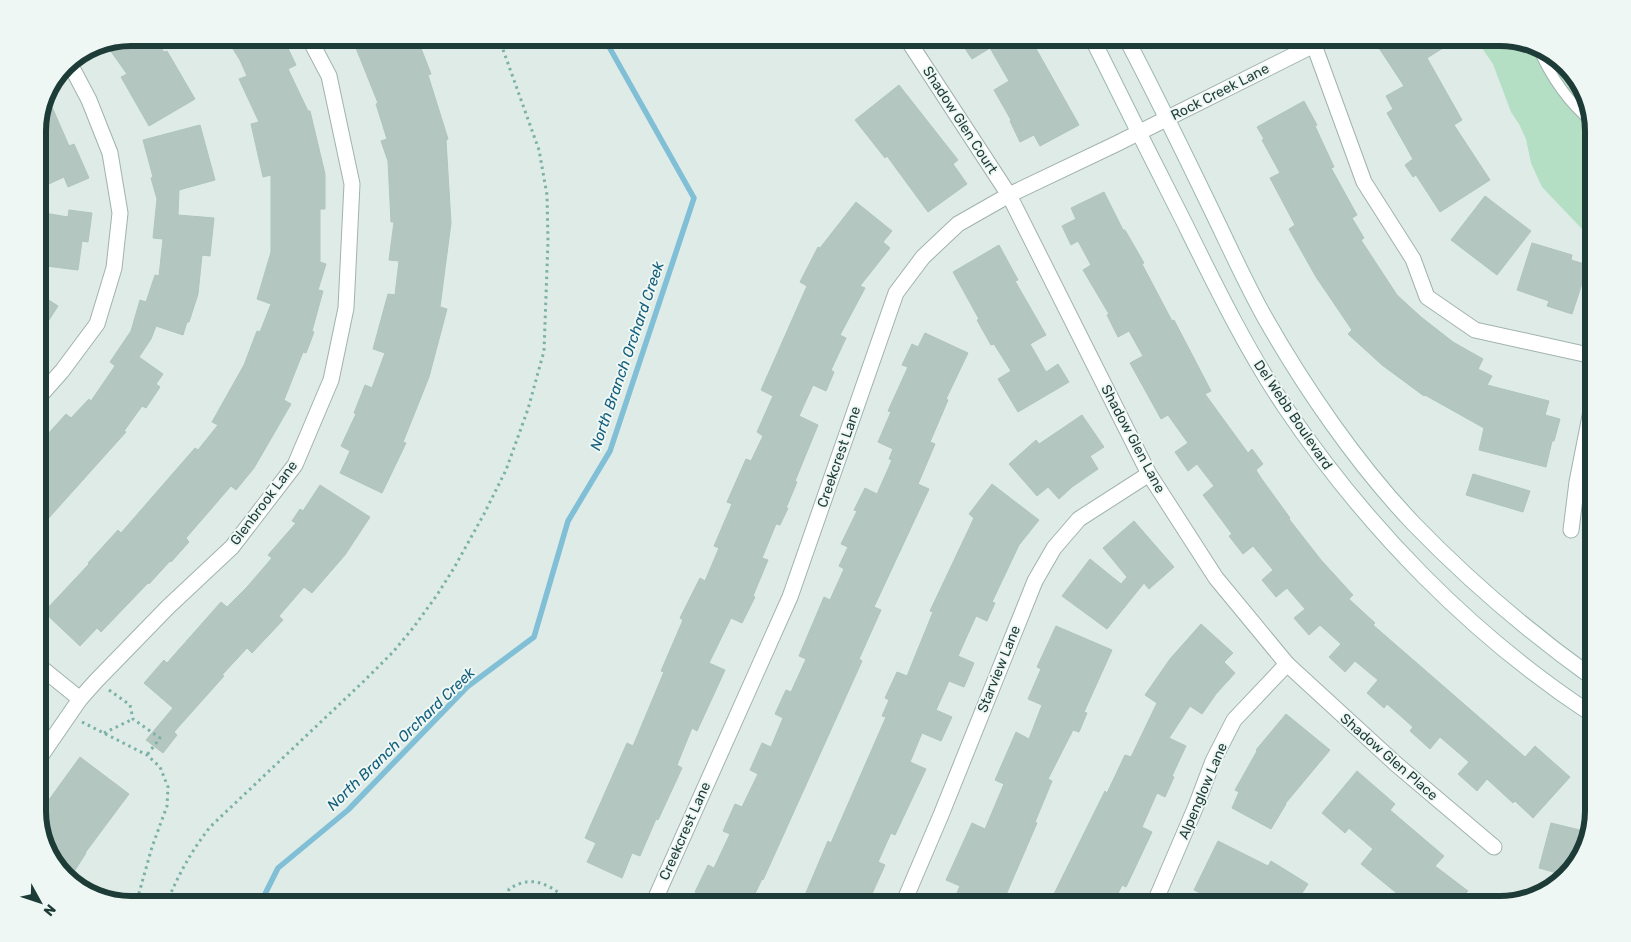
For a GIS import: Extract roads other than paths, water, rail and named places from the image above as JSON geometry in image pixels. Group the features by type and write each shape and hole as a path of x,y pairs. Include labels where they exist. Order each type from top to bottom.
{"street":[{"name":"Glenbrook Lane","path":"46,748 68,715 96,680 232,546 294,466 331,380 346,308 352,184 329,76 313,46"},
{"name":"Shadow Glen Court","path":"912,46 1009,195"},
{"name":"Del Webb Boulevard","path":"1096,46 1239,330 1285,406 1332,474 1391,543 1463,614 1531,671 1585,709"},
{"name":"Del Webb Boulevard","path":"1130,46 1264,316 1310,390 1356,454 1412,521 1447,556 1484,591 1550,646 1585,671"},
{"name":"Rock Creek Lane","path":"1153,125 1303,46"},
{"path":"1314,46 1364,182 1413,259 1427,298 1475,330 1585,354"},
{"path":"46,389 97,324 114,268 120,213 110,153 89,100 73,70"},
{"name":"Creekcrest Lane","path":"656,896 790,597 896,293 923,257 958,224 1009,195 1153,125"},
{"name":"Shadow Glen Lane","path":"1009,195 1149,474 1216,578 1287,664"},
{"path":"1570,530 1585,442"},
{"name":"Starview Lane","path":"906,896 1035,581 1054,548 1079,519 1149,474"},
{"name":"Shadow Glen Place","path":"1287,664 1396,764 1494,847"},
{"name":"Alpenglow Lane","path":"1157,896 1213,761 1234,720 1287,664"},
{"path":"46,671 80,699"}],"lane":[{"path":"1543,59 1572,104 1583,114"}],"waterway":[{"name":"North Branch Orchard Creek","path":"264,896 278,868 348,810 467,687 534,637 568,521 610,451 694,198 609,46"}]}
